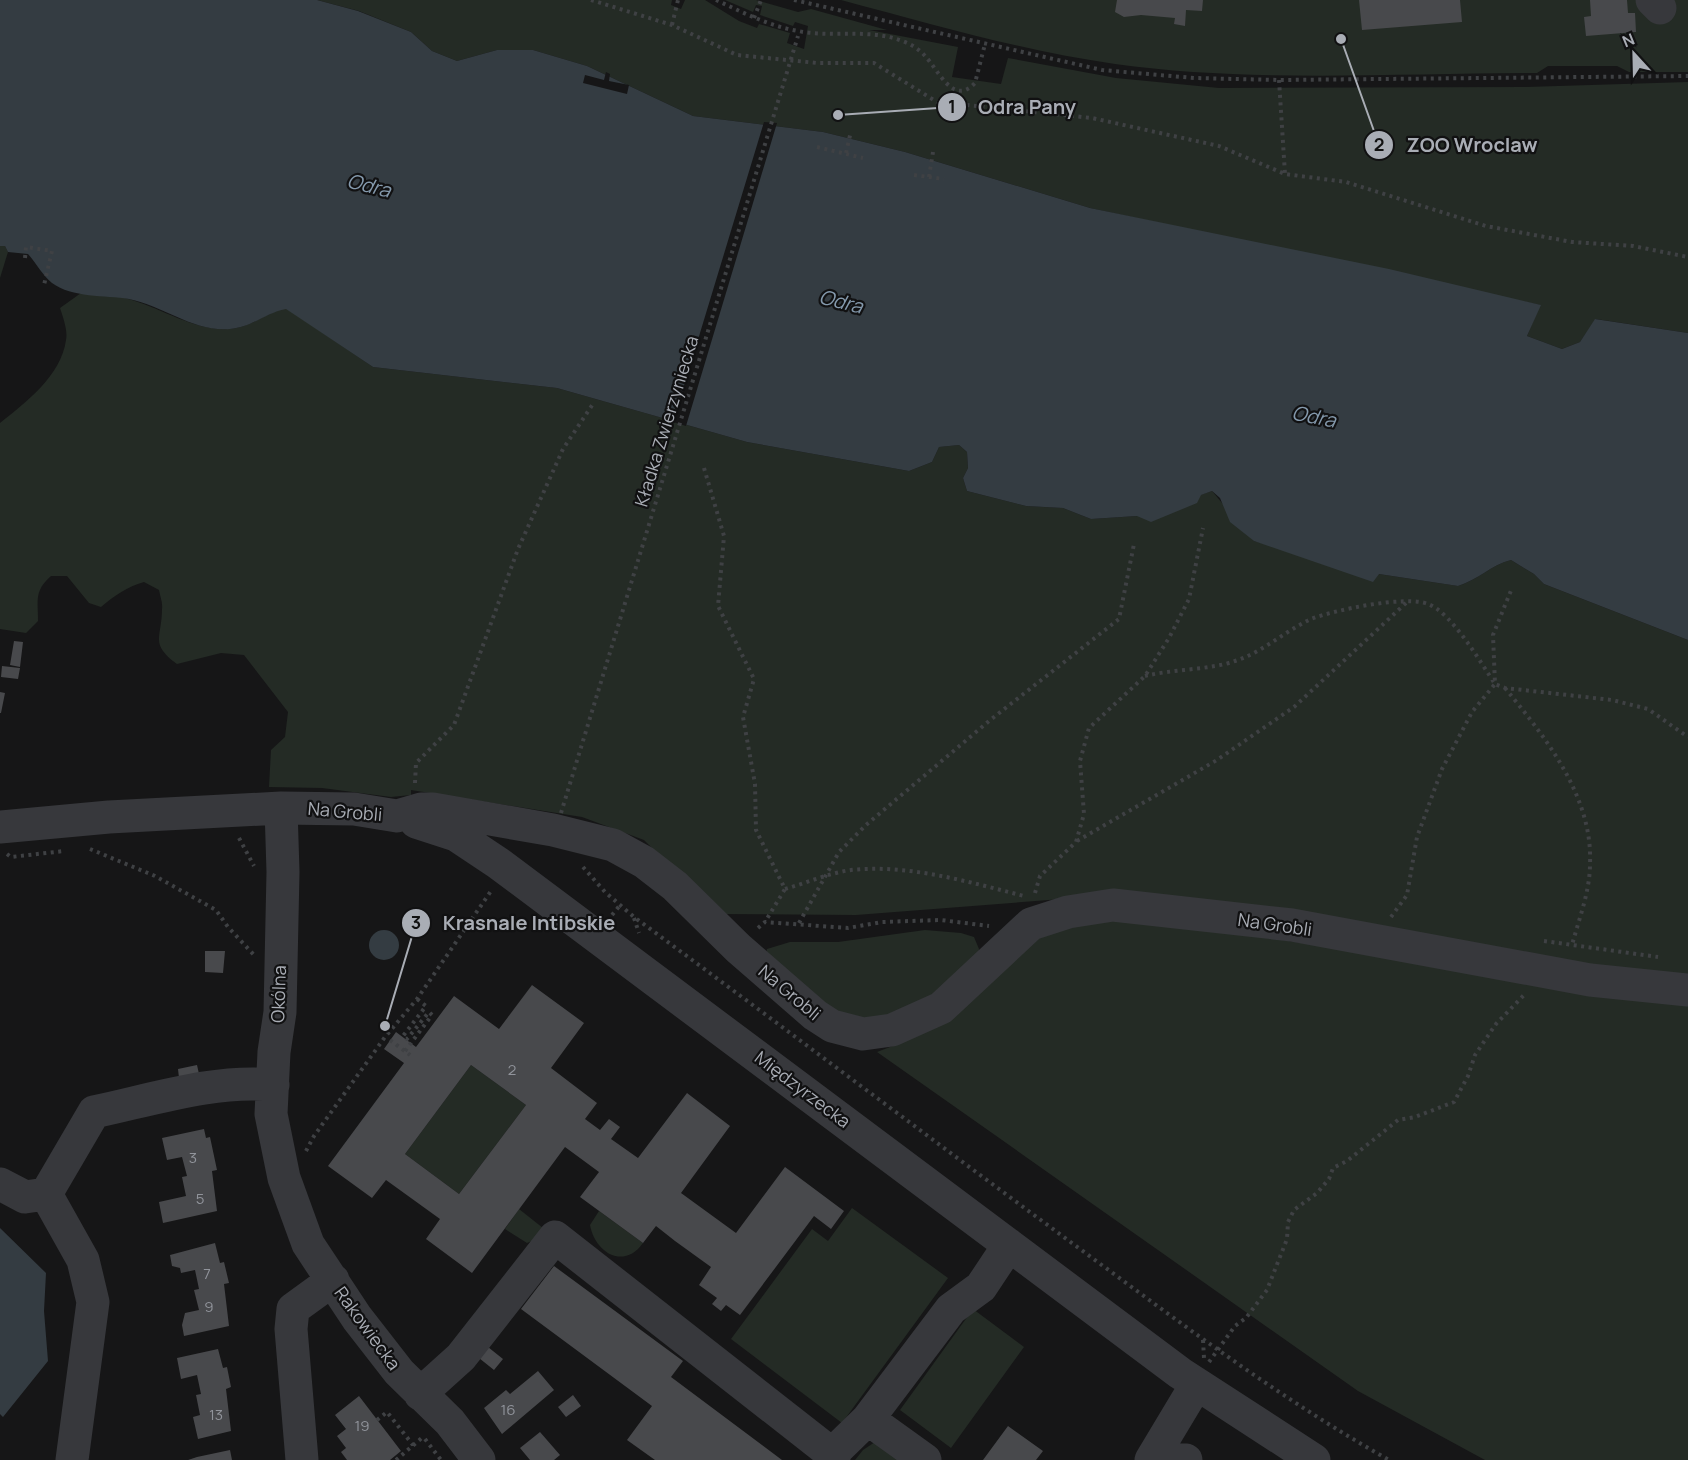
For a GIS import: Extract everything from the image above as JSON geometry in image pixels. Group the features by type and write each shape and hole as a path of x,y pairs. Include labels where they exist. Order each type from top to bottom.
{"street":[{"name":"Na Grobli","path":"0,827 109,817 281,808 354,809 562,823 613,845 644,862 675,886 738,948 815,1016 843,1029 874,1034 892,1030 941,1008 1031,924 1068,912 1113,905 1292,925 1555,973 1688,990"},
{"name":"Okólna","path":"281,808 283,872 280,1012 274,1052 271,1114 293,1168"},
{"name":"Międzyrzecka","path":"409,812 456,835 506,869 1196,1385 1273,1449 1314,1460"},
{"path":"46,1194 94,1112 220,1087 253,1083 273,1085"},
{"name":"Rakowiecka","path":"293,1168 308,1244 357,1318 420,1394 450,1422 479,1460"},
{"path":"0,1184 25,1197 46,1194"},
{"path":"46,1194 83,1260 93,1302 72,1460"},
{"path":"420,1394 460,1357 555,1237 833,1457 868,1419 951,1309 981,1287 1009,1245"},
{"path":"302,1460 291,1329 293,1309 333,1281"},
{"path":"1164,1457 1196,1385"},
{"path":"868,1419 925,1460"}],"path":[{"path":"591,0 672,25 737,56 817,63 874,63 937,102 1092,118 1219,146 1285,174 1346,182 1486,226 1572,242 1633,246 1688,257"},
{"path":"672,25 678,0"},
{"path":"716,0 754,18 798,34 881,35 896,38 911,44 924,55 948,87 959,90 969,88 975,83 985,44"},
{"path":"754,18 761,0"},
{"path":"794,0 1102,70 1194,78 1279,80 1688,76"},
{"name":"Kładka Zwierzyniecka","path":"562,823 798,34"},
{"path":"1279,80 1285,174"},
{"path":"846,153 851,131"},
{"path":"817,147 863,158"},
{"path":"929,177 933,152"},
{"path":"914,175 944,179"},
{"path":"25,258 26,247 52,251 44,285"},
{"path":"409,812 414,793 416,764 454,725 518,549 563,449 592,404"},
{"path":"704,468 724,537 718,606 754,679 743,717 755,784 756,830 784,889"},
{"path":"1076,842 1084,814 1080,761 1089,728 1145,676 1189,599 1203,528"},
{"path":"799,923 839,852 866,825 989,721 1119,620 1134,544"},
{"path":"1376,941 1407,895 1418,837 1442,769 1472,712 1495,684 1493,634 1512,588"},
{"path":"1145,676 1233,662 1256,653 1312,619 1347,608 1387,602 1428,604 1453,623 1495,684 1505,688 1612,700 1648,709 1688,737"},
{"path":"738,948 765,922 784,889 850,870 915,873 960,880 1034,898 1040,876 1076,842 1217,760 1294,707 1406,603"},
{"path":"1217,1350 1267,1290 1287,1239 1288,1222 1294,1210 1317,1193 1329,1179 1333,1168 1347,1161 1390,1125 1402,1118 1415,1117 1454,1102 1468,1076 1475,1055 1496,1024 1521,999 1555,973 1572,945 1583,906 1591,863 1585,824 1575,790 1551,747 1505,688"},
{"path":"562,823 566,848 605,892 788,1032 1217,1350 1338,1431 1389,1460"},
{"path":"238,835 258,873"},
{"path":"90,849 155,876 216,910 228,927 257,958"},
{"path":"293,1168 385,1036 417,999 506,869"},
{"path":"617,909 621,904"},
{"path":"765,922 848,928 882,922 941,920 986,926 1031,924"},
{"path":"405,1051 432,1015 429,1012 408,1039 404,1036 426,1006 417,999"},
{"path":"390,1040 410,1055"},
{"path":"377,1420 387,1412 413,1445"},
{"path":"396,1460 423,1437"}],"shaded area":[{"path":"317,0 672,0 671,5 681,9 685,0 705,0 739,21 757,28 759,24 790,33 787,43 804,49 808,26 795,22 793,26 760,15 762,6 756,5 753,12 725,0 756,0 798,12 811,9 887,30 869,30 958,47 952,77 1001,84 1008,58 1116,78 1219,88 1526,87 1688,82 1688,333 1596,319 1580,342 1562,349 1527,336 1540,305 1090,208 905,152 823,132 693,116 587,66 533,50 497,50 457,61 432,51 411,32 359,11"},
{"path":"841,0 1688,0 1688,72 1629,72 1617,66 1548,66 1537,73 1325,76 1167,70 1046,52"},
{"path":"0,246 5,246 8,252 0,278"},
{"path":"81,293 126,298 192,323 217,329 245,326 286,308 373,367 557,388 747,442 909,471 932,462 939,447 959,445 967,452 968,468 963,478 967,491 1026,506 1063,508 1091,519 1137,516 1212,491 1254,541 1379,574 1458,586 1511,560 1534,574 1544,584 1688,640 1688,982 1100,896 856,915 718,914 644,840 582,817 411,790 411,795 391,797 322,788 269,787 271,750 285,737 288,712 244,655 221,653 177,664 168,657 159,640 162,602 159,590 144,582 121,592 101,607 89,603 67,576 51,576 39,591 38,621 26,633 0,629 0,423 50,377 63,353 66,336 60,308"},
{"path":"1102,914 1688,999 1688,1460 1485,1460 1358,1391 877,1052 903,1042 1035,932"},
{"path":"925,930 961,933 974,937 979,949 978,962 966,975 890,1021 834,1020 765,961 767,949 790,942 838,942"},
{"path":"471,1065 526,1105 459,1194 405,1154"},
{"path":"852,1208 948,1278 842,1423 731,1339 812,1229 828,1241"},
{"path":"519,1209 543,1228 534,1240 527,1243 505,1229"},
{"path":"599,1211 643,1243 627,1256 611,1255 604,1250 593,1235 590,1225"},
{"path":"973,1309 1024,1347 951,1448 900,1410"},
{"path":"875,1442 911,1460 855,1460 863,1450"}],"water":[{"name":"Odra","path":"0,0 317,0 358,11 411,32 432,51 457,61 497,50 533,50 587,66 693,116 823,132 905,152 1090,208 1389,269 1541,305 1527,336 1562,349 1580,342 1595,319 1688,333 1688,640 1544,584 1534,574 1511,560 1458,586 1379,574 1373,582 1254,541 1230,522 1220,498 1212,491 1201,495 1197,503 1151,522 1137,516 1091,519 1063,508 1026,506 967,491 963,478 968,468 967,452 959,445 939,447 932,462 909,471 747,442 557,388 373,367 286,309 238,328 216,329 191,323 142,302 89,295 60,288 49,280 28,254 8,252 5,246 0,246"},
{"path":"384,930 394,935 399,945 394,955 384,960 374,955 369,945 374,935"},
{"path":"0,1228 46,1273 44,1311 48,1361 3,1417 0,1414"}],"pier":[{"path":"606,72 610,74 609,81 629,85 627,94 583,83 585,75 604,80"},
{"path":"764,122 777,123 686,426 673,422"}],"building":[{"path":"1117,0 1203,0 1202,11 1186,10 1185,26 1174,24 1175,18 1141,15 1124,17 1115,12"},
{"path":"1359,0 1460,0 1462,22 1362,30"},
{"path":"1590,0 1627,0 1628,13 1635,13 1636,32 1586,36 1584,17 1591,16"},
{"path":"14,641 23,642 20,667 10,665"},
{"path":"2,666 20,668 18,679 1,677"},
{"path":"0,692 5,693 1,713 0,713"},
{"path":"205,951 225,951 223,973 205,972"},
{"path":"532,985 584,1023 551,1068 597,1103 585,1119 600,1130 609,1119 620,1127 611,1139 638,1158 687,1093 730,1126 681,1193 736,1233 785,1167 844,1211 831,1229 814,1216 740,1315 726,1305 721,1311 712,1304 717,1298 699,1285 711,1267 656,1226 643,1243 580,1197 599,1172 565,1147 472,1273 426,1239 440,1219 386,1180 372,1198 328,1166 404,1063 384,1049 396,1032 416,1047 454,996 499,1029","holes":["471,1065 526,1105 459,1194 405,1154"]},
{"path":"197,1065 199,1074 179,1078 178,1069"},
{"path":"204,1129 206,1138 210,1137 217,1170 212,1171 217,1211 163,1223 159,1202 186,1196 182,1177 187,1176 182,1157 167,1160 162,1138"},
{"path":"215,1243 220,1263 224,1262 229,1283 224,1284 229,1326 184,1336 182,1325 185,1313 199,1310 194,1290 199,1289 195,1270 181,1273 180,1268 172,1266 170,1255"},
{"path":"554,1266 683,1361 671,1377 782,1460 655,1460 627,1440 652,1406 521,1309"},
{"path":"488,1347 503,1359 494,1370 479,1358"},
{"path":"218,1349 223,1368 227,1367 231,1387 226,1389 231,1431 198,1439 193,1417 200,1415 196,1395 201,1394 197,1375 181,1379 177,1358"},
{"path":"538,1371 554,1390 502,1434 484,1408 506,1390 510,1394"},
{"path":"573,1395 581,1406 566,1417 558,1407"},
{"path":"359,1396 401,1451 390,1460 347,1460 341,1452 346,1448 337,1436 346,1429 335,1415"},
{"path":"1008,1426 1043,1451 1036,1460 983,1460"},
{"path":"540,1432 560,1455 554,1460 530,1460 520,1448"},
{"path":"230,1450 232,1460 188,1460 197,1457"}],"place":[{"name":"ZOO Wroclaw","path":"1341,39"},
{"name":"Odra Pany","path":"838,115"},
{"name":"Krasnale Intibskie","path":"385,1026"}]}
